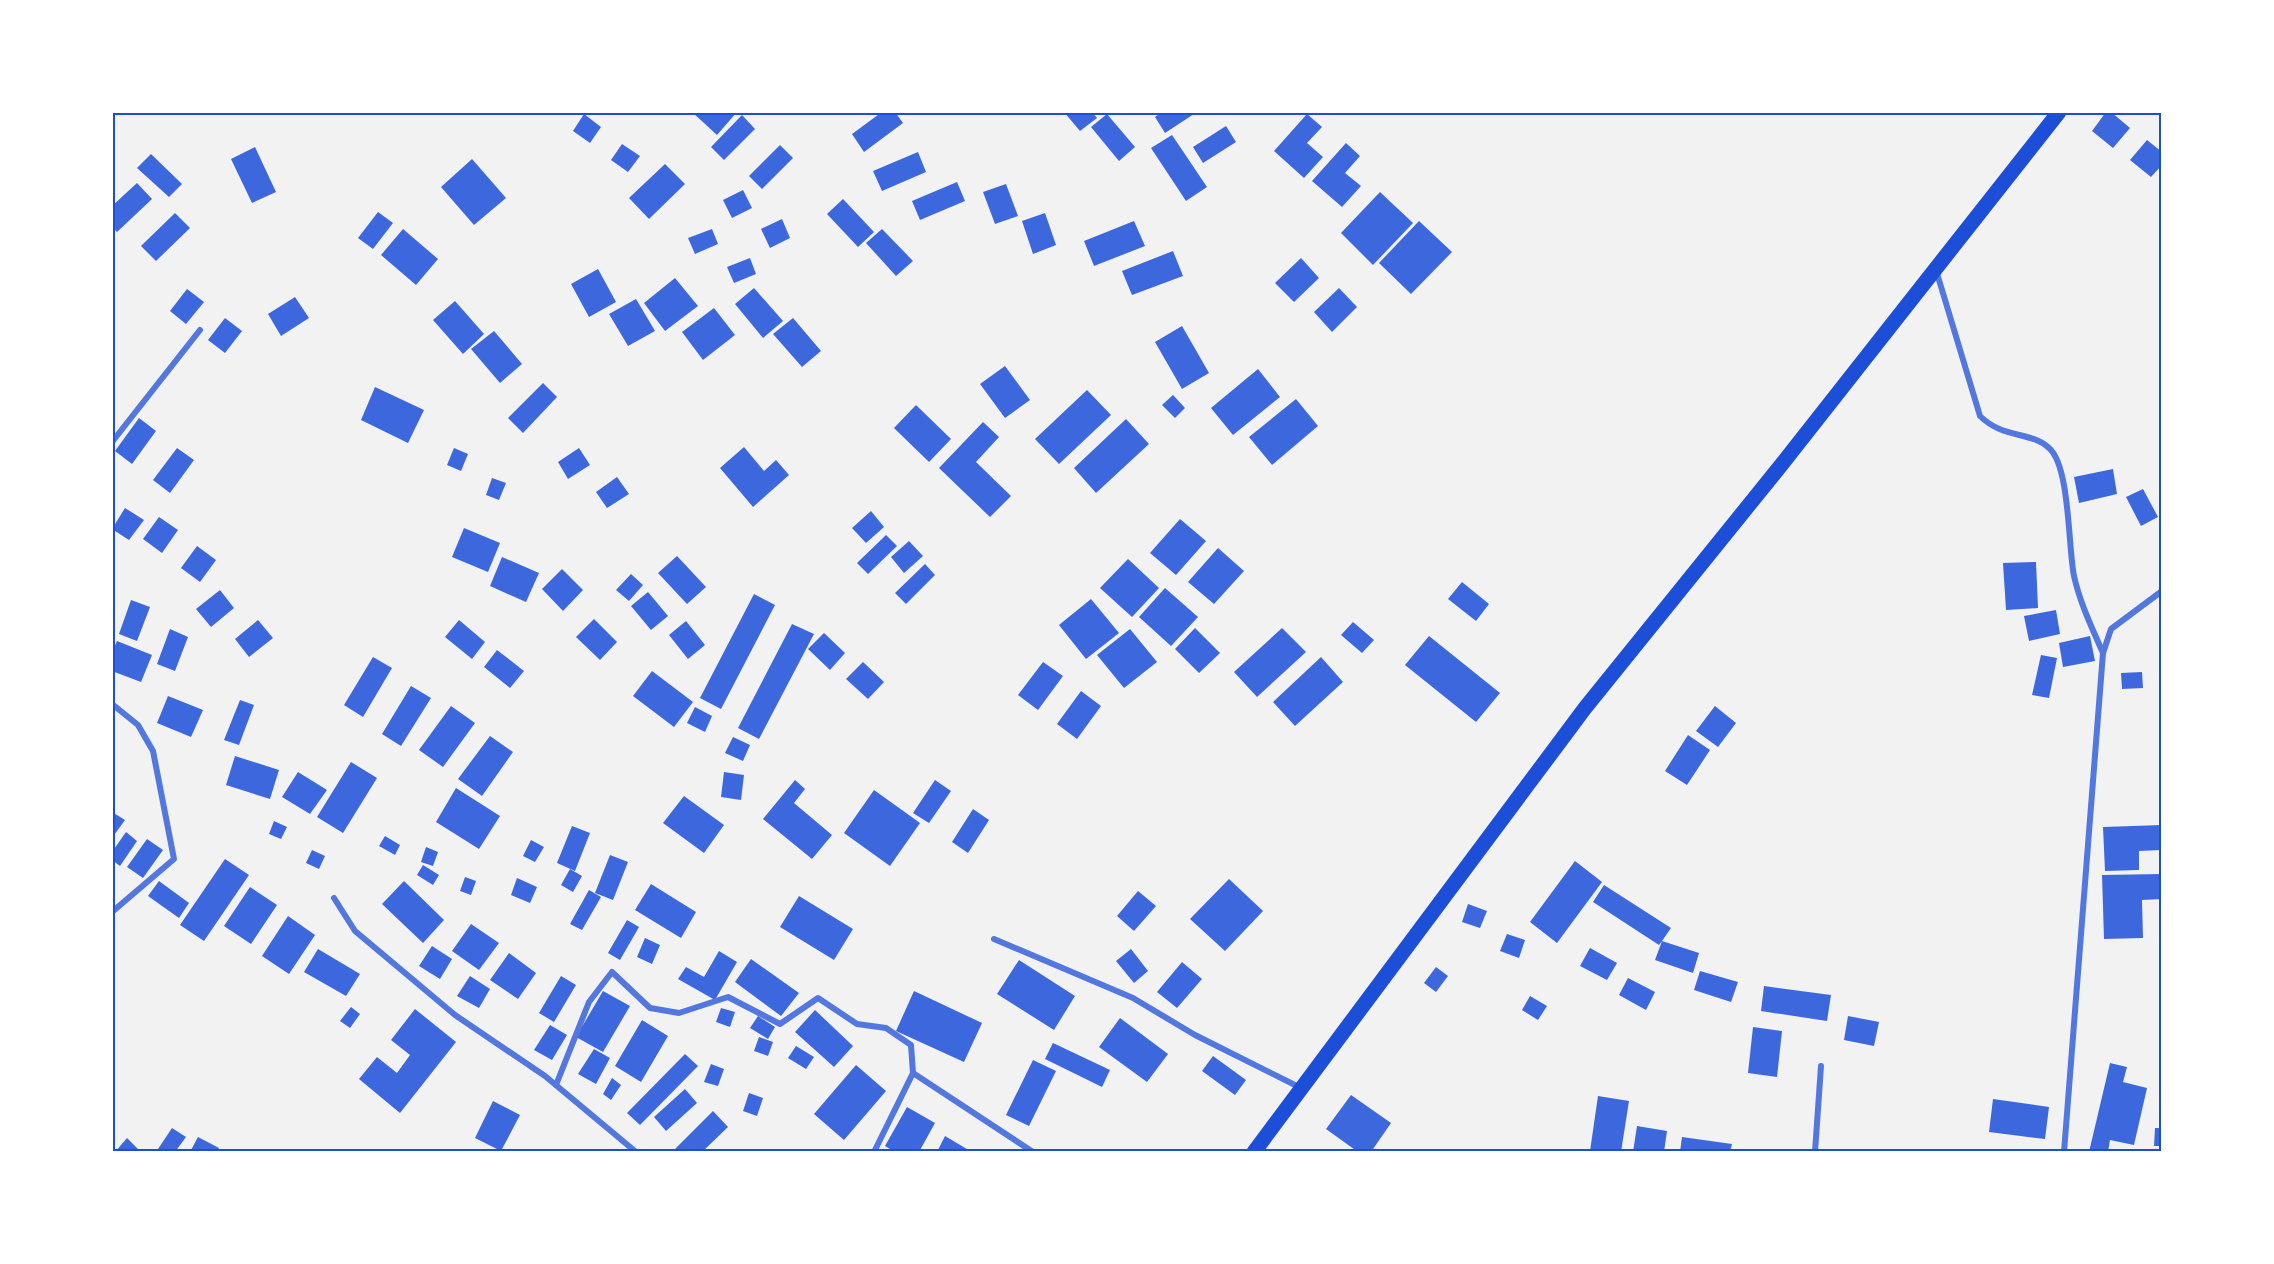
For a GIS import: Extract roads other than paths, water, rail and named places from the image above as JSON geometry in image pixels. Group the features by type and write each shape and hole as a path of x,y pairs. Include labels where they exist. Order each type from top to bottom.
{"main road":[{"path":"1254,1152 1585,708 1936,270 2059,112"}],"street":[{"path":"1936,270 1980,416 1991,427 2050,448 2059,463 2065,493 2074,575 2082,604 2103,653"},
{"path":"112,442 200,330"},
{"path":"2064,1152 2103,653 2111,630 2162,591"},
{"path":"112,704 138,725 153,751 174,859 112,912"},
{"path":"334,898 355,931 455,1015 556,1085 636,1152"},
{"path":"994,939 1133,998 1195,1035 1302,1088"},
{"path":"556,1085 589,1002 612,972 650,1008 679,1013 728,997 780,1024 818,998 857,1024 886,1028 911,1045 913,1073 874,1152"},
{"path":"1815,1152 1821,1066"},
{"path":"913,1073 1033,1152"}]}
